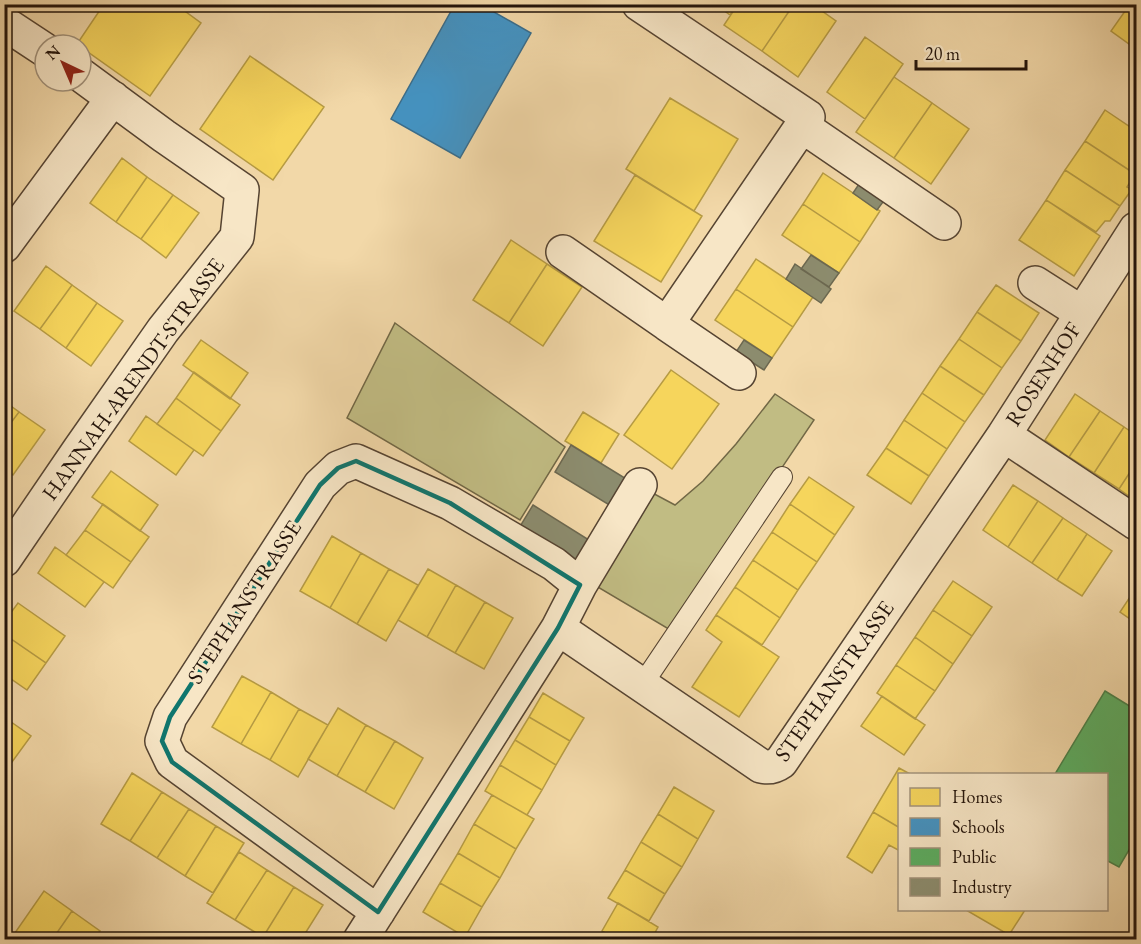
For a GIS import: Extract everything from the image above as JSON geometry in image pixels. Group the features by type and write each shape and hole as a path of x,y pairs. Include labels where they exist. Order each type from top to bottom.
{"street":[{"path":"639,4 808,117 667,324"},
{"path":"4,22 33,42"},
{"path":"4,246 113,98 93,84"},
{"name":"HANNAH-ARENDT-STRASSE","path":"4,561 163,330 237,237 242,190 113,98"},
{"path":"802,126 944,223"},
{"name":"ROSENHOF","path":"939,531 1137,230"},
{"path":"563,252 739,373"},
{"name":"ROSENHOF","path":"1035,283 1082,313"},
{"name":"ROSENHOF","path":"1004,435 1137,523"},
{"name":"STEPHANSTRASSE","path":"378,912 172,762 162,741 170,717 320,485 338,468 356,461 450,503 538,554 580,585"},
{"path":"360,939 558,628 580,585 640,485"},
{"name":"STEPHANSTRASSE","path":"558,628 761,766 768,768 781,762 939,531"}],"lane":[{"path":"642,685 782,477"}],"highlighted area":[{"path":"356,461 450,503 580,585 558,628 378,912 172,762 162,741 170,717 320,485 338,468"}],"shaded area":[{"path":"395,323 565,447 520,520 347,418"},
{"path":"775,394 814,420 672,631 591,583 647,490 675,505 703,481 736,444"}],"building: Homes":[{"path":"104,4 175,4 201,23 150,96 93,56 93,33 84,33"},
{"path":"715,4 738,4 730,15"},
{"path":"738,4 794,4 762,51 724,25"},
{"path":"794,4 812,4 836,21 798,77 762,51"},
{"path":"1130,4 1136,4 1136,49 1111,31"},
{"path":"865,37 903,64 865,119 827,92"},
{"path":"250,56 324,107 273,180 200,129"},
{"path":"894,77 932,103 894,158 856,132"},
{"path":"670,98 738,139 694,211 626,169"},
{"path":"932,103 969,129 931,184 894,158"},
{"path":"1105,110 1136,131 1135,174 1085,141"},
{"path":"1085,141 1135,174 1127,187 1130,192 1120,206 1065,170"},
{"path":"122,158 147,177 116,222 90,203"},
{"path":"1065,170 1120,206 1110,221 1105,221 1096,232 1046,200"},
{"path":"823,173 880,211 860,242 803,204"},
{"path":"635,175 702,216 661,282 594,241"},
{"path":"147,177 173,195 141,239 116,222"},
{"path":"173,195 199,213 166,258 141,239"},
{"path":"1046,200 1100,236 1074,276 1019,240"},
{"path":"803,204 860,242 839,273 782,235"},
{"path":"511,240 547,264 509,323 473,300"},
{"path":"756,259 813,297 793,327 736,289"},
{"path":"547,264 582,287 543,346 509,323"},
{"path":"46,266 72,285 40,329 14,311"},
{"path":"72,285 97,303 66,348 40,329"},
{"path":"996,285 1039,313 1021,341 977,312"},
{"path":"736,289 793,327 772,358 715,320"},
{"path":"97,303 123,321 91,366 66,348"},
{"path":"977,312 1021,341 1002,368 959,339"},
{"path":"959,339 1002,368 984,395 940,366"},
{"path":"201,340 248,373 230,399 183,365"},
{"path":"940,366 984,395 965,422 922,393"},
{"path":"671,370 719,404 672,469 624,435"},
{"path":"194,372 240,405 221,431 176,398"},
{"path":"922,393 965,422 947,449 904,420"},
{"path":"1075,394 1100,411 1069,457 1045,440"},
{"path":"176,398 221,431 203,456 157,424"},
{"path":"4,401 19,412 4,432"},
{"path":"1100,411 1124,427 1094,473 1069,457"},
{"path":"19,412 45,430 13,475 4,469 4,432"},
{"path":"583,412 619,434 601,463 565,441"},
{"path":"146,416 194,450 176,475 129,441"},
{"path":"904,420 947,449 929,476 886,448"},
{"path":"1124,427 1136,435 1136,463 1119,489 1094,473"},
{"path":"886,448 929,476 911,504 867,475"},
{"path":"1136,463 1136,501 1119,489"},
{"path":"111,471 158,505 140,531 92,497"},
{"path":"809,477 854,507 835,535 790,504"},
{"path":"1013,485 1038,501 1008,547 983,530"},
{"path":"1038,501 1063,518 1032,563 1008,547"},
{"path":"103,504 149,537 131,562 85,530"},
{"path":"790,504 835,535 817,562 772,532"},
{"path":"1063,518 1087,534 1057,580 1032,563"},
{"path":"85,530 131,562 113,588 66,555"},
{"path":"772,532 817,562 798,590 753,560"},
{"path":"1087,534 1112,551 1082,596 1057,580"},
{"path":"332,536 361,553 330,608 300,591"},
{"path":"55,547 104,582 85,607 38,573"},
{"path":"361,553 389,569 357,624 330,608"},
{"path":"753,560 798,590 780,618 735,587"},
{"path":"389,569 418,585 386,641 357,624"},
{"path":"428,569 456,585 427,637 398,620"},
{"path":"953,581 992,607 972,636 933,610"},
{"path":"456,585 485,602 455,653 427,637"},
{"path":"735,587 780,618 762,645 716,615"},
{"path":"1136,588 1136,623 1120,612"},
{"path":"485,602 513,618 484,669 455,653"},
{"path":"18,603 65,636 46,663 4,634 4,622"},
{"path":"933,610 972,636 953,664 915,637"},
{"path":"716,615 779,657 739,717 692,687 722,642 706,630"},
{"path":"4,634 46,663 27,690 4,674"},
{"path":"915,637 953,664 935,691 896,665"},
{"path":"896,665 935,691 915,719 877,693"},
{"path":"242,676 271,692 241,744 212,727"},
{"path":"271,692 299,709 270,760 241,744"},
{"path":"543,693 584,718 570,741 529,717"},
{"path":"882,696 925,725 904,755 861,726"},
{"path":"338,708 366,725 337,776 308,759"},
{"path":"299,709 328,725 298,777 270,760"},
{"path":"4,717 31,736 12,762 4,757"},
{"path":"529,717 570,741 556,765 515,740"},
{"path":"366,725 395,741 365,792 337,776"},
{"path":"515,740 556,765 542,790 500,765"},
{"path":"395,741 423,758 394,809 365,792"},
{"path":"500,765 542,790 527,815 485,791"},
{"path":"899,768 908,773 898,773 898,827 873,812"},
{"path":"132,773 162,792 130,841 101,824"},
{"path":"674,787 714,811 698,839 658,814"},
{"path":"162,792 189,809 157,858 130,841"},
{"path":"492,795 534,819 516,849 474,824"},
{"path":"189,809 216,826 185,876 157,858"},
{"path":"873,812 898,827 898,850 889,845 872,873 847,857"},
{"path":"658,814 698,839 682,867 641,842"},
{"path":"474,824 516,849 500,878 458,853"},
{"path":"216,826 244,843 213,893 185,876"},
{"path":"641,842 682,867 665,894 625,870"},
{"path":"239,852 267,870 235,920 207,903"},
{"path":"458,853 500,878 482,907 440,883"},
{"path":"267,870 294,887 263,937 235,920"},
{"path":"625,870 665,894 649,921 608,898"},
{"path":"440,883 482,907 465,937 423,912"},
{"path":"294,887 323,905 301,940 267,940 263,937"},
{"path":"44,891 72,911 52,940 10,940"},
{"path":"618,903 658,927 651,940 616,940 602,931"},
{"path":"72,911 100,931 94,940 52,940"},
{"path":"968,911 1024,911 1009,935"}],"building: Schools":[{"path":"455,4 480,4 531,33 460,158 391,119"}],"building: Public":[{"path":"1105,691 1136,710 1136,838 1119,867 1108,861 1108,773 1056,773"}],"building: Industry":[{"path":"861,181 886,198 877,210 853,193"},
{"path":"811,255 839,273 829,287 801,269"},
{"path":"795,264 831,289 821,303 786,279"},
{"path":"744,340 772,358 764,370 736,352"},
{"path":"571,445 628,480 611,506 555,472"},
{"path":"533,505 589,540 572,568 516,533"}]}
